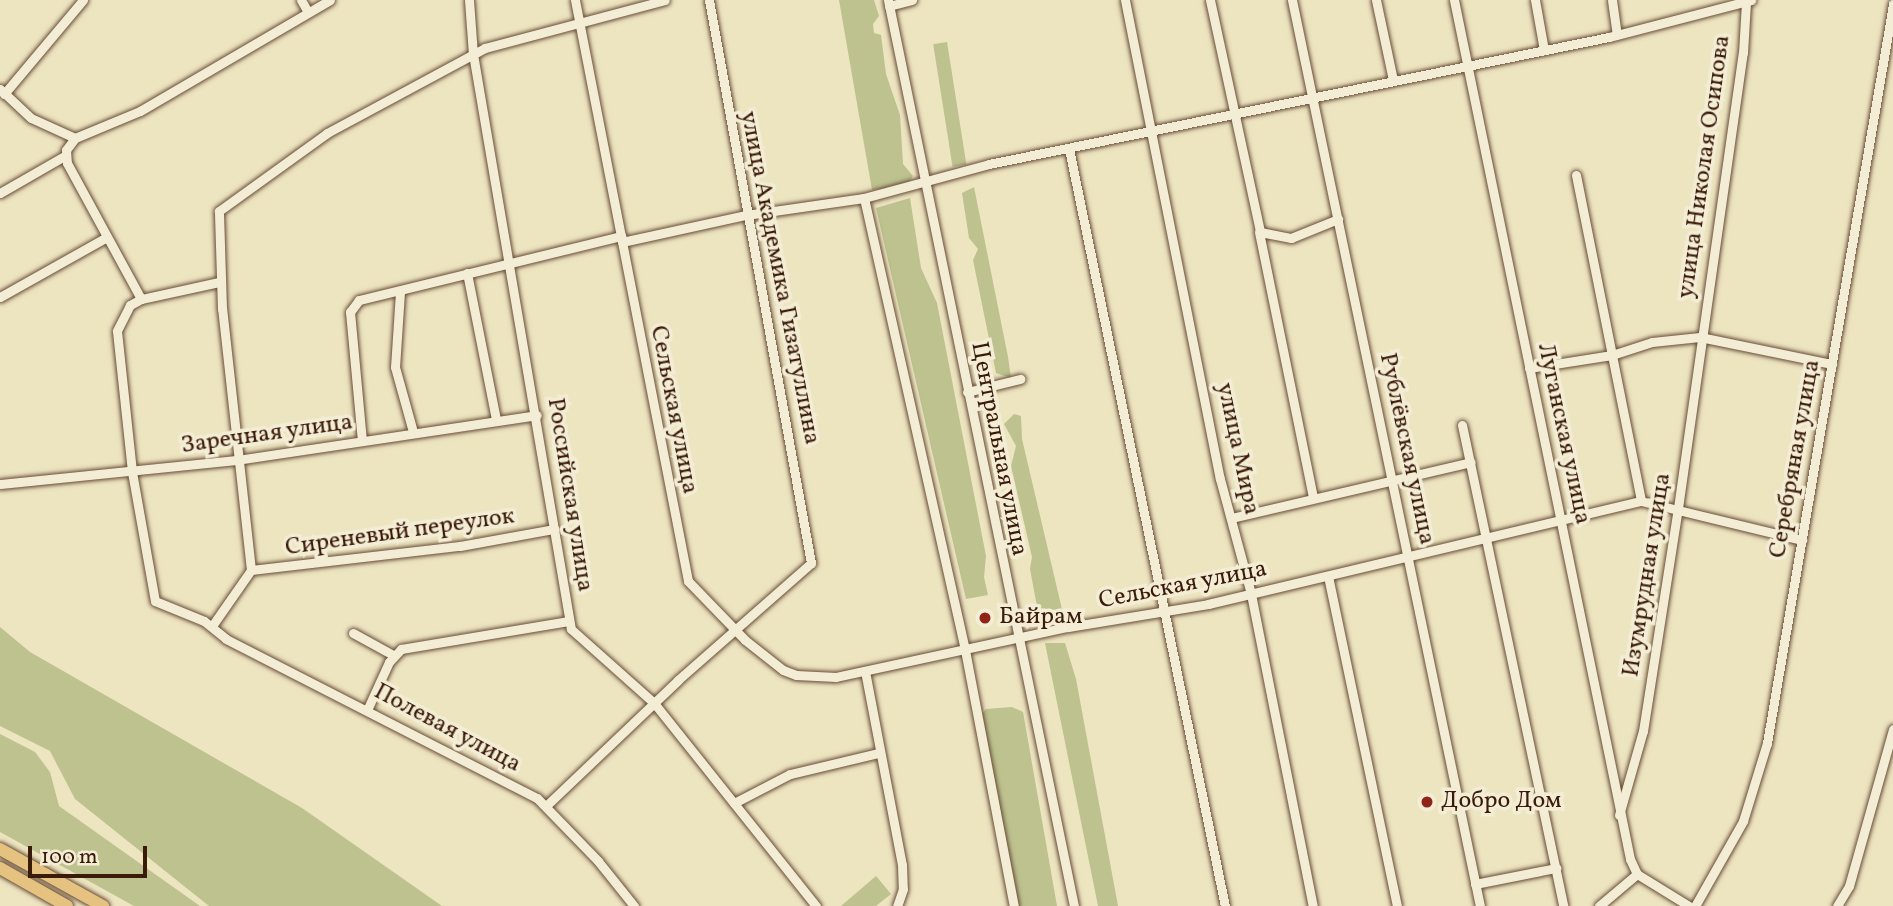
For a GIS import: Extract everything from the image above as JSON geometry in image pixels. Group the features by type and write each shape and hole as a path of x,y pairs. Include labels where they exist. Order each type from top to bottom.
{"highway":[{"path":"0,849 103,906"},
{"path":"0,868 66,906"}],"street":[{"path":"75,138 39,123 2,91 83,0"},
{"path":"301,0 308,12"},
{"path":"0,193 66,155 75,138 140,111 330,0"},
{"name":"Российская улица","path":"469,0 474,54 513,263 569,621 580,640 654,703 816,906"},
{"name":"Сельская улица","path":"575,0 688,581 767,659 796,675 836,677 1017,639 1165,612 1641,501 1802,540"},
{"path":"212,626 251,570 219,282 219,211 327,133 474,54 665,0"},
{"name":"улица Академика Гизатуллина","path":"709,0 811,563 736,631"},
{"path":"888,3 912,0"},
{"name":"улица Мира","path":"1125,0 1231,518 1251,594 1313,906"},
{"path":"1210,0 1313,498"},
{"name":"Рублёвская улица","path":"1293,0 1409,556 1478,906"},
{"path":"1376,0 1393,80"},
{"name":"Луганская улица","path":"1454,0 1619,816 1637,874"},
{"path":"1535,0 1544,50"},
{"path":"1612,0 1617,35"},
{"path":"362,441 350,312 359,300 621,239 746,215 864,198 928,184 989,164 1617,35 1748,1"},
{"name":"улица Николая Осипова","path":"1700,337 1743,53 1748,1"},
{"name":"Центральная улица","path":"888,3 928,184 967,392 1074,906"},
{"name":"Серебряная улица","path":"1695,906 1754,793 1767,743 1893,4"},
{"path":"1069,149 1225,906"},
{"path":"66,155 105,238 141,299"},
{"path":"1576,175 1641,501"},
{"path":"864,198 965,650 1014,906"},
{"path":"1259,232 1291,238 1338,219"},
{"path":"0,297 105,238"},
{"path":"467,274 496,419"},
{"path":"132,472 117,331 130,305 141,299 219,282"},
{"path":"400,292 395,367 413,432"},
{"path":"1529,368 1612,355 1651,342 1700,337 1832,364"},
{"name":"Изумрудная улица","path":"1619,816 1643,730 1678,508 1700,337"},
{"path":"967,392 1020,379"},
{"name":"Заречная улица","path":"0,484 237,460 496,419 537,415"},
{"path":"1462,425 1489,538 1563,906"},
{"path":"1231,518 1471,462"},
{"name":"Полевая улица","path":"132,472 155,601 212,626 226,639 368,708 548,804 634,906"},
{"name":"Сиреневый переулок","path":"251,570 435,549 554,529"},
{"path":"1328,576 1397,906"},
{"path":"368,708 393,655 410,646 569,621"},
{"path":"548,804 654,703 736,631"},
{"path":"353,633 393,655"},
{"path":"864,671 902,865 903,889 897,906"},
{"path":"1838,906 1849,886 1893,729"},
{"path":"734,803 790,774 878,753"},
{"path":"1475,884 1556,868"},
{"path":"1599,906 1637,874 1689,906"}],"green space":[{"path":"839,0 874,0 879,16 873,24 874,33 881,35 886,74 900,115 903,164 913,176 907,186 872,190"},
{"path":"947,42 966,164 953,167 933,44"},
{"path":"974,187 1011,378 996,373 973,260 978,249 969,238 962,193"},
{"path":"910,198 921,268 937,303 986,556 984,577 988,595 966,599 876,208"},
{"path":"1014,414 1021,416 1022,439 1061,605 1063,617 1057,624 1043,624 1039,617 1030,569 1032,557 1011,466 1016,446 1004,424"},
{"path":"0,627 30,652 302,808 442,906 209,906 75,799 50,751 0,726"},
{"path":"1045,643 1065,643 1076,679 1118,906 1098,906"},
{"path":"1012,707 1023,712 1057,906 1018,906 982,714 986,709"},
{"path":"0,734 35,752 50,772 59,806 200,906 134,906 0,832"},
{"path":"876,876 891,894 876,906 841,906"}],"place":[{"name":"Байрам","path":"985,618"},
{"name":"Добро Дом","path":"1427,802"}]}
